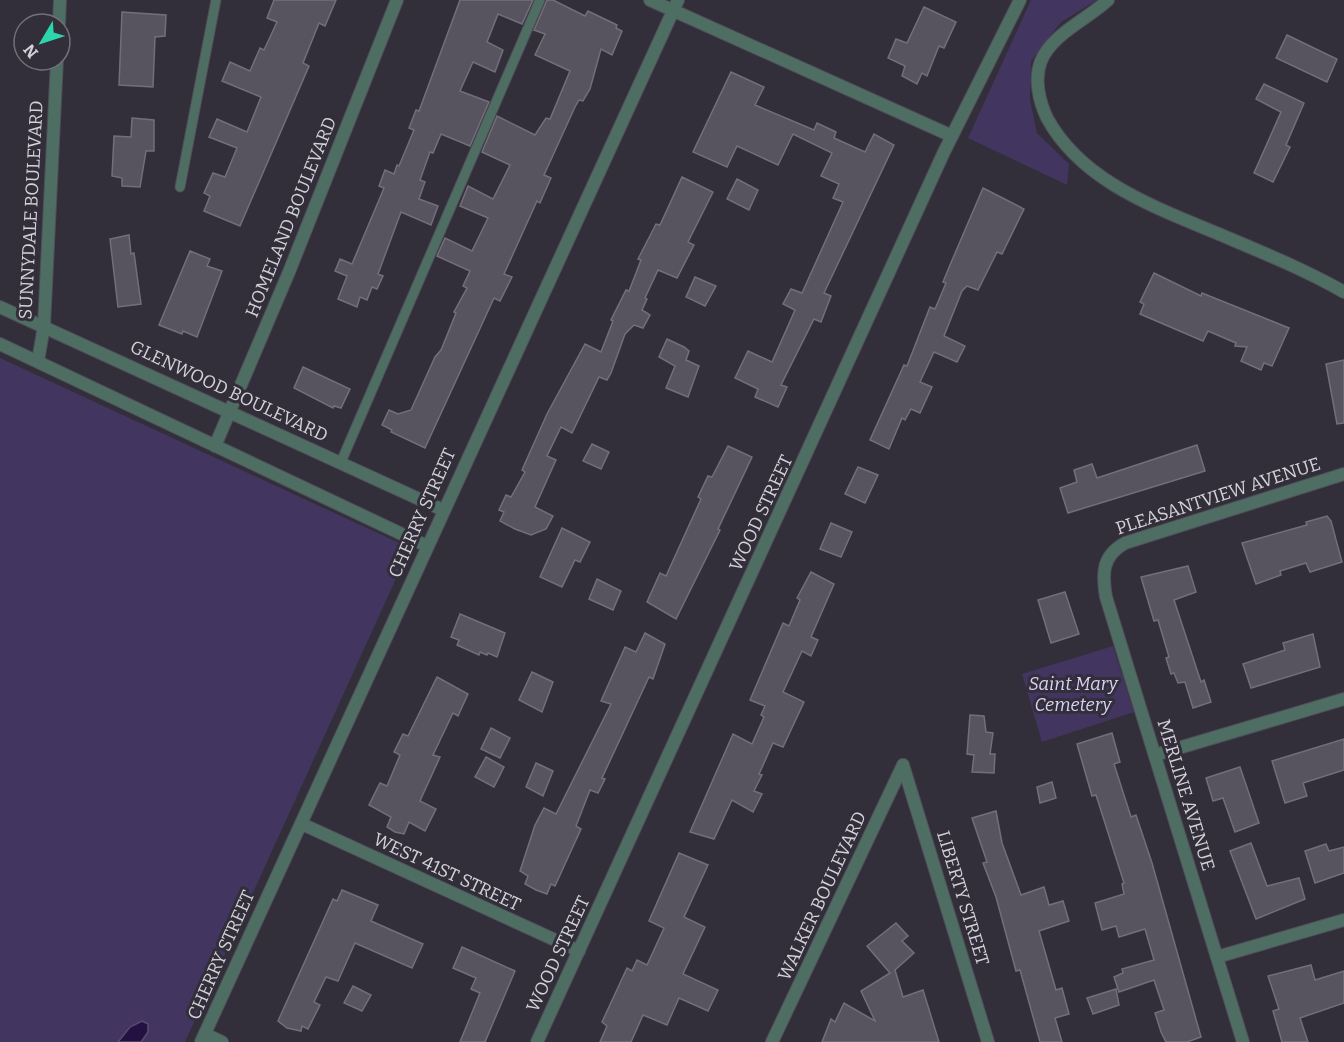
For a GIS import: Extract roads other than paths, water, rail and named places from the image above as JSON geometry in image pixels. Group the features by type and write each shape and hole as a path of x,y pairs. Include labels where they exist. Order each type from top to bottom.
{"street":[{"name":"HOMELAND BOULEVARD","path":"215,446 289,272 398,0"},
{"path":"650,0 675,6 952,136"},
{"name":"WOOD STREET","path":"537,1042 952,136 1020,0"},
{"path":"1108,0 1062,37 1042,60 1038,91 1042,108 1068,150 1135,198 1289,264 1344,292"},
{"name":"CHERRY STREET","path":"203,1038 675,6"},
{"name":"SUNNYDALE BOULEVARD","path":"38,361 44,327 56,72"},
{"name":"GLENWOOD BOULEVARD","path":"0,307 443,510"},
{"path":"0,344 428,546"},
{"name":"PLEASANTVIEW AVENUE","path":"1106,558 1125,543 1344,474"},
{"name":"MERLINE AVENUE","path":"1106,558 1103,575 1106,597 1244,1042"},
{"path":"1155,755 1344,699"},
{"name":"WALKER BOULEVARD","path":"772,1042 903,765"},
{"name":"LIBERTY STREET","path":"903,765 988,1042"},
{"name":"WEST 41ST STREET","path":"302,824 579,951"},
{"path":"1217,957 1344,920"},
{"path":"203,1038 222,1042"}],"lane":[{"path":"180,187 216,0"},
{"path":"341,462 540,0"}],"park label":[{"name":"Saint Mary Cemetery","path":"1073,694"}]}
